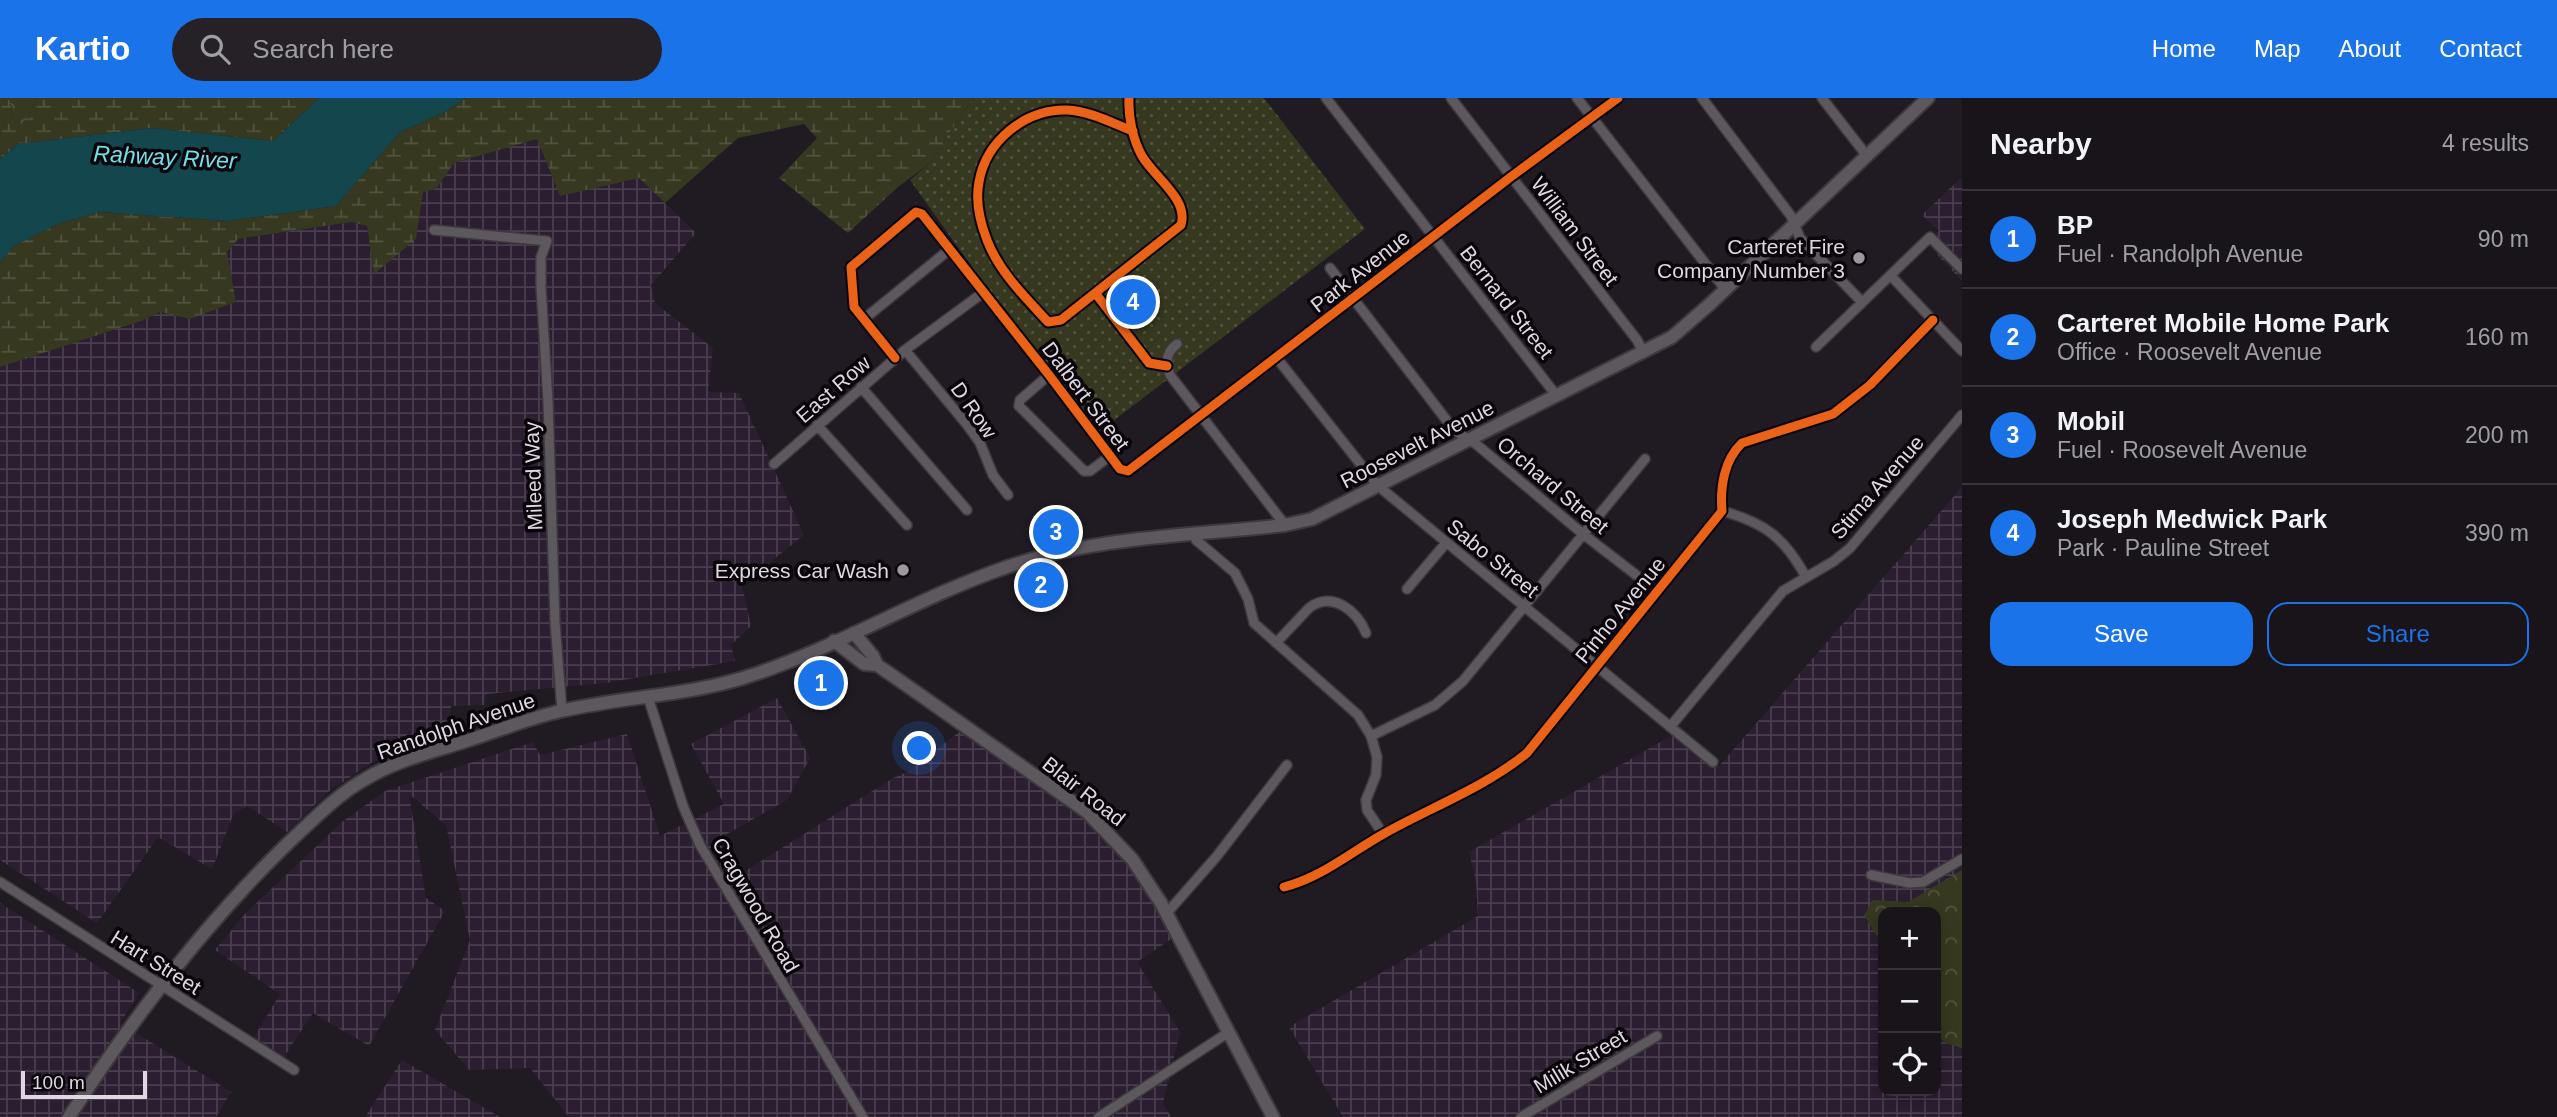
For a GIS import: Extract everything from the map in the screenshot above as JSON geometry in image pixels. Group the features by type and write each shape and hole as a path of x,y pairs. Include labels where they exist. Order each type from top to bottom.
{"main road":[{"name":"Roosevelt Avenue","path":"834,641 974,580 1031,559 1082,548 1285,525 1312,519 1644,353 1679,331 1928,98"},
{"path":"855,633 877,665"},
{"name":"Randolph Avenue","path":"69,1117 159,985 244,887 305,828 354,786 402,762 562,711 718,685 834,641"},
{"name":"Blair Road","path":"834,641 864,664 877,665 1087,812 1111,834 1151,885 1273,1117"}],"street":[{"name":"Bernard Street","path":"1326,98 1556,395"},
{"name":"William Street","path":"1451,98 1637,340 1644,353"},
{"path":"1577,98 1724,289"},
{"name":"Park Avenue","path":"1124,471 1131,469 1512,176 1618,98"},
{"path":"1702,98 1791,216 1800,237 1863,302"},
{"path":"1822,98 1867,156"},
{"name":"Dalbert Street","path":"864,319 854,307 851,267 916,212 922,214 1124,471"},
{"name":"Mileed Way","path":"434,230 547,241 541,257 541,287 548,401 555,622 562,711"},
{"path":"1816,347 1930,237 1962,269"},
{"path":"895,358 864,319 950,249"},
{"name":"Orchard Street","path":"1330,268 1454,430 1657,591"},
{"path":"1891,276 1962,351"},
{"name":"East Row","path":"774,464 895,358 984,292"},
{"path":"1806,577 1790,552 1769,529 1722,511 1721,498 1727,462 1742,443 1833,414 1870,385 1933,320"},
{"path":"1177,344 1170,350 1167,366 1201,416 1285,525"},
{"name":"D Row","path":"905,350 968,426 980,443 993,475 1009,495"},
{"name":"Sabo Street","path":"1276,357 1377,485 1713,762"},
{"path":"1049,375 1020,400 1019,406 1084,471 1090,471 1110,456"},
{"path":"861,387 967,510"},
{"name":"Stima Avenue","path":"1670,727 1783,591 1834,561 1850,548 1962,415"},
{"path":"817,425 907,526"},
{"path":"1371,736 1435,705 1462,681 1645,459"},
{"name":"Pinho Avenue","path":"1284,887 1307,881 1383,834 1455,798 1527,753 1722,511"},
{"path":"1195,534 1196,540 1235,573 1248,599 1254,623 1349,706 1371,736 1376,748 1377,766 1366,800 1367,810 1383,834"},
{"path":"1407,589 1446,543"},
{"path":"1276,643 1309,608 1315,603 1326,601 1348,607 1361,619 1366,632"},
{"name":"Cragwood Road","path":"648,697 683,806 699,845 863,1117"},
{"path":"1167,914 1217,856 1287,765"},
{"path":"1871,875 1910,883 1923,882 1962,859"},
{"name":"Hart Street","path":"0,882 295,1070"},
{"path":"1099,1117 1229,1032"},
{"name":"Milik Street","path":"1521,1117 1657,1036"}],"shaded area":[{"path":"537,139 560,195 639,178 696,233 651,285 655,303 713,348 708,392 739,393 804,535 742,585 751,626 731,645 735,661 605,683 487,694 484,705 451,706 450,729 415,741 369,764 327,793 287,832 247,806 234,813 212,869 158,837 97,923 0,860 0,367 141,321 160,312 190,319 236,302 227,252 238,239 352,222 367,226 374,273 415,239 423,191 436,189 454,163"},
{"path":"1962,177 1962,281 1926,243 1939,231 1922,215"},
{"path":"1962,487 1962,1117 1343,1117 1289,1027 1478,916 1476,881 1469,852 1678,732 1719,766"},
{"path":"777,698 810,758 787,800 718,839 736,877 893,778 907,772 967,726 1123,846 1177,935 1137,962 1180,1032 1163,1103 1171,1117 569,1117 530,1068 469,1070 435,1030 470,940 446,825 409,794 426,898 445,911 369,1046 313,1013 284,1057 253,1039 280,994 215,950 244,915 342,822 385,791 533,742 540,755 627,734 660,836 724,804 691,744"},
{"path":"0,903 139,993 120,1023 231,1092 216,1117 0,1117"},
{"path":"402,1060 500,1117 365,1117"}],"green space":[{"path":"0,98 9,98 15,125 27,122 36,98 319,98 273,141 152,128 18,144 0,159"},
{"path":"9,98 36,98 27,122 15,126"},
{"path":"466,98 973,98 929,164 898,187 848,233 779,178 817,138 804,124 738,138 665,203 639,178 560,196 537,139 454,163 436,189 423,192 416,239 374,274 367,226 352,222 238,239 227,252 236,302 190,319 160,312 141,321 0,367 0,262 15,245 60,223 100,212 228,221 336,206 400,132 443,113"},
{"path":"973,98 1264,98 1365,229 1096,434 1049,375 910,180 929,164"},
{"path":"1962,870 1962,1048 1944,1043 1941,1038 1941,907 1878,907 1878,938 1864,915 1873,900 1908,902"}],"water":[{"name":"Rahway River","path":"319,98 466,98 443,113 400,132 336,206 228,221 100,212 60,223 15,245 0,262 0,159 18,144 152,128 273,141"}],"cycle path":[{"path":"1129,98 1129,113 1136,143 1147,164 1180,206 1181,225 1061,320 1048,322 1022,294 992,252 980,219 978,204 983,167 990,153 1010,130 1037,115 1051,111 1084,113 1133,131"},
{"path":"895,358 854,307 851,267 916,212 922,214 1120,469 1128,471 1512,176 1618,98"},
{"path":"1096,294 1149,363 1167,366"},
{"path":"1284,887 1312,877 1387,832 1459,796 1527,753 1722,511 1724,474 1731,457 1742,443 1833,414 1870,385 1933,320"}],"place":[{"name":"Carteret Fire Company Number 3","path":"1859,258"},
{"name":"Joseph Medwick Park","path":"1133,302"},
{"name":"Mobil","path":"1056,532"},
{"name":"Express Car Wash","path":"903,570"},
{"name":"Carteret Mobile Home Park","path":"1041,585"},
{"name":"BP","path":"821,683"}]}
